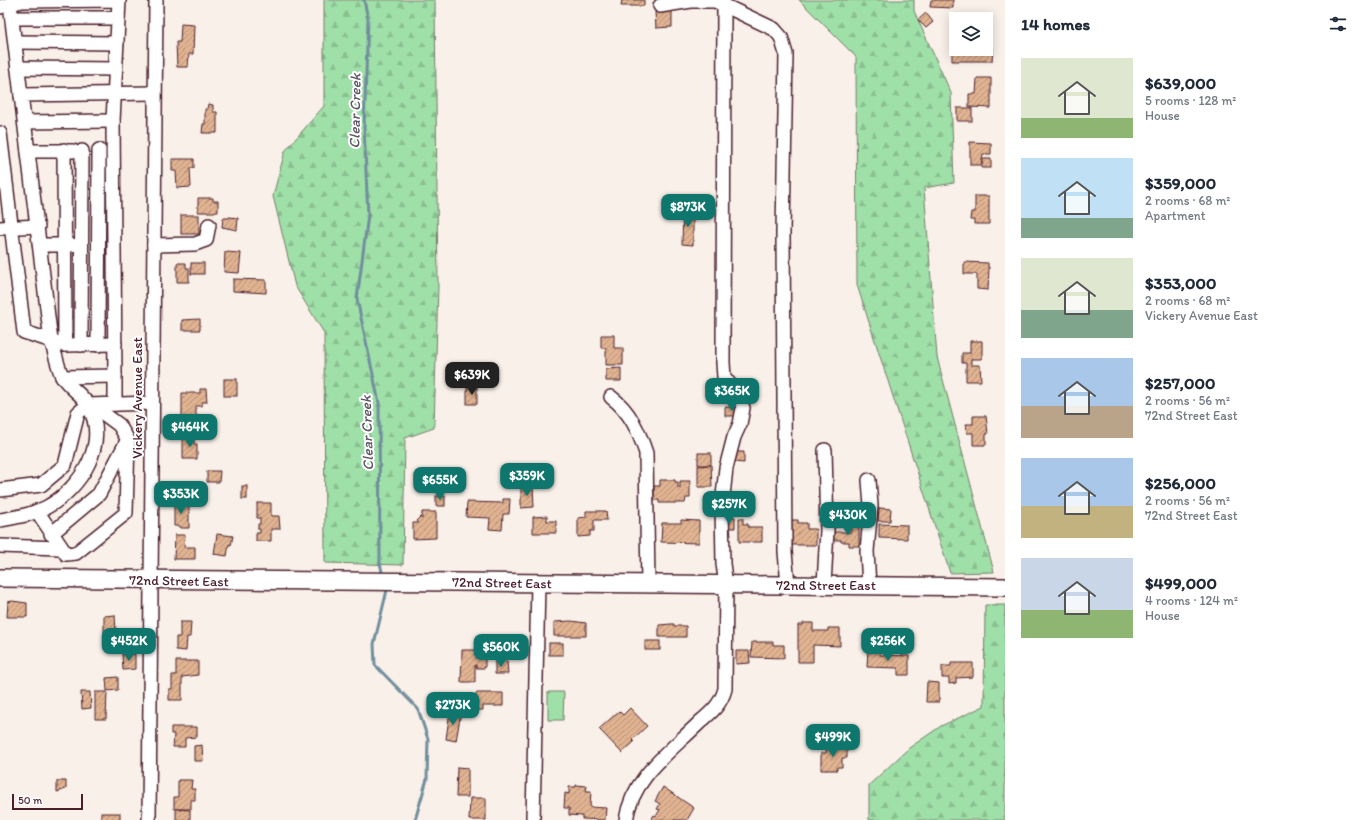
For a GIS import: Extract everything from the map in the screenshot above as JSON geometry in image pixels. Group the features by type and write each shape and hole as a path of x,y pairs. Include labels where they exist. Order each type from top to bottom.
{"main road":[{"name":"72nd Street East","path":"0,578 404,581 538,584 1005,586"}],"street":[{"path":"36,511 60,548 66,554 76,553 126,513 128,440 119,425 90,405 62,376 51,341 12,18 5,6 22,0 119,0 113,122 115,404"},
{"name":"Vickery Avenue East","path":"149,820 154,93 156,0"},
{"path":"660,6 691,1 715,1 774,29 781,37 786,54 784,233 785,552 788,585"},
{"path":"626,820 631,797 646,775 719,705 725,689 726,585 723,564 722,505 726,468 734,437 740,424 742,408 739,396 724,377 723,363 724,5"},
{"path":"12,18 118,18"},
{"path":"15,42 117,43"},
{"path":"18,68 116,69"},
{"path":"22,94 154,93"},
{"path":"25,122 113,122"},
{"path":"0,133 6,228 24,332 65,346 115,344"},
{"path":"64,150 65,346"},
{"path":"98,345 97,245 99,150"},
{"path":"28,151 114,150"},
{"path":"81,345 82,151"},
{"path":"154,245 195,244 206,240 209,225"},
{"path":"6,228 38,226"},
{"path":"40,245 114,245"},
{"path":"62,376 115,376"},
{"path":"611,397 623,406 640,436 646,453 648,584"},
{"path":"0,490 41,485 65,465 78,413 90,405 152,404"},
{"path":"0,520 36,511 48,506 64,494 83,473 94,453 97,429 90,405"},
{"path":"51,534 99,494 111,473 123,446 128,440"},
{"path":"824,585 827,530 825,450"},
{"path":"869,480 871,506 868,551 869,586"},
{"path":"0,546 60,548"},
{"path":"533,820 538,584"}],"green space":[{"path":"324,0 435,0 438,286 434,428 405,438 403,565 325,563 324,333 295,286 273,196 285,151 324,106"},
{"path":"799,0 914,0 914,11 951,93 954,183 924,188 937,357 994,572 950,573 857,285 856,57"},
{"path":"985,605 1005,605 1005,820 869,820 869,785 909,748 941,726 984,706"},
{"path":"548,692 564,692 563,720 548,720"}],"building":[{"path":"622,0 644,0 644,6 621,6"},
{"path":"931,0 953,0 953,8 930,7"},
{"path":"672,11 672,27 656,28 655,12"},
{"path":"926,13 933,22 926,28 918,20"},
{"path":"181,24 194,25 193,54 189,54 188,67 177,67 176,42 180,42"},
{"path":"952,56 992,56 992,61 952,61"},
{"path":"977,78 991,78 991,108 969,107 969,94 976,94"},
{"path":"208,104 213,105 213,112 217,112 217,133 202,133 203,124 205,124 205,109 207,109"},
{"path":"957,108 972,108 972,121 957,121"},
{"path":"970,142 991,143 991,154 983,154 981,165 970,165"},
{"path":"172,159 194,159 194,168 190,168 191,187 177,188 176,171 172,171"},
{"path":"982,159 991,159 991,168 982,168"},
{"path":"975,196 989,196 989,224 974,224 974,220 970,220 971,212 975,212"},
{"path":"198,198 213,198 213,201 218,201 218,212 198,212"},
{"path":"683,211 693,211 693,245 682,244"},
{"path":"181,215 199,215 199,234 181,234"},
{"path":"223,218 238,218 237,230 222,227"},
{"path":"225,252 241,253 239,273 224,272"},
{"path":"964,262 988,263 988,290 977,289 977,274 964,274"},
{"path":"177,263 186,263 186,268 189,268 189,282 177,282"},
{"path":"191,263 204,263 204,274 191,274"},
{"path":"233,279 266,280 266,293 233,291"},
{"path":"200,319 200,330 182,330 182,320"},
{"path":"601,335 614,335 614,348 623,348 623,365 606,365 606,348 601,348"},
{"path":"970,341 982,341 982,359 971,359 971,365 980,365 981,381 966,381 966,363 962,363 962,353 970,353"},
{"path":"621,368 621,381 606,381 606,369"},
{"path":"224,379 237,379 237,396 224,396"},
{"path":"467,387 477,387 477,404 467,404"},
{"path":"200,389 206,389 207,402 202,402 202,406 196,406 196,416 201,416 201,419 182,418 182,393 200,393"},
{"path":"725,407 739,408 738,416 725,416"},
{"path":"973,416 986,416 988,434 986,434 986,445 973,445 973,433 967,433 966,424 973,424"},
{"path":"183,436 194,436 194,444 197,444 197,459 183,459"},
{"path":"734,452 744,452 744,463 734,462"},
{"path":"698,453 711,453 711,465 698,465"},
{"path":"711,465 712,487 698,487 698,466"},
{"path":"207,471 220,471 219,482 207,482"},
{"path":"660,480 675,480 675,482 678,482 678,488 680,488 680,481 690,481 690,498 686,498 685,503 659,503 659,500 654,500 654,486 660,486"},
{"path":"242,486 247,486 247,499 242,499"},
{"path":"521,486 533,486 534,507 521,508"},
{"path":"436,496 445,496 445,506 436,506"},
{"path":"503,499 510,499 509,514 503,514 502,530 489,529 490,518 466,517 467,502 503,503"},
{"path":"174,501 182,501 182,505 189,505 189,528 174,526"},
{"path":"257,503 271,503 271,516 279,516 280,529 271,529 271,541 256,541 256,533 260,533 260,529 258,529 260,518 257,518"},
{"path":"879,508 891,509 890,521 878,521"},
{"path":"586,511 606,511 607,520 594,520 594,531 590,531 590,536 578,537 578,518 586,517"},
{"path":"422,512 436,512 436,538 413,539 413,523 418,523 416,521 420,517 422,519"},
{"path":"547,516 547,521 556,521 556,533 533,533 533,517"},
{"path":"830,516 840,516 840,527 830,527"},
{"path":"735,517 735,528 730,528 731,535 725,535 724,518"},
{"path":"739,518 743,518 743,524 748,524 748,527 762,527 762,542 739,542"},
{"path":"681,520 699,521 699,543 661,542 662,523 681,523"},
{"path":"791,520 798,520 798,523 807,523 807,529 816,529 816,545 791,545"},
{"path":"879,524 907,525 907,539 879,538"},
{"path":"851,526 859,526 859,546 849,546 849,542 841,542 841,540 831,540 831,532 851,532"},
{"path":"217,534 233,536 231,545 229,544 227,556 214,554"},
{"path":"175,535 185,535 184,547 195,547 195,559 174,559"},
{"path":"12,601 27,603 27,617 7,617 8,602"},
{"path":"115,615 116,632 104,632 104,616"},
{"path":"571,621 586,623 586,636 554,636 554,622"},
{"path":"180,622 191,622 190,637 187,637 186,651 176,650 176,637 180,637"},
{"path":"803,623 813,623 813,631 828,631 828,628 840,628 840,646 813,645 813,662 798,662 798,625 803,625"},
{"path":"674,624 674,626 686,626 686,637 659,637 659,625"},
{"path":"645,641 660,641 660,650 645,650"},
{"path":"752,642 773,642 773,645 784,645 784,658 751,657"},
{"path":"549,643 563,643 563,655 549,655"},
{"path":"868,649 880,649 880,655 909,656 909,675 898,675 898,668 867,667"},
{"path":"462,650 483,650 483,652 485,652 485,668 476,668 475,665 475,682 461,682"},
{"path":"736,651 749,651 750,663 736,664"},
{"path":"122,654 135,654 135,669 123,670"},
{"path":"176,661 198,661 198,675 182,677 182,700 169,700 169,689 172,689 172,675 176,675"},
{"path":"495,661 507,661 508,674 495,674"},
{"path":"951,663 973,663 973,677 956,678 956,683 949,684 949,678 942,678 942,666 951,666"},
{"path":"118,677 118,690 107,691 106,678"},
{"path":"927,682 939,683 939,702 926,702"},
{"path":"81,692 90,692 91,708 82,709"},
{"path":"95,692 107,692 106,719 95,719"},
{"path":"476,693 503,693 503,706 483,706 483,710 476,710"},
{"path":"630,708 647,726 632,740 634,742 622,753 599,729 619,711 623,715"},
{"path":"450,711 461,712 456,741 446,739"},
{"path":"171,727 197,727 197,737 185,738 185,747 173,747 174,734 171,734"},
{"path":"202,745 203,761 194,761 194,746"},
{"path":"829,745 847,746 847,758 842,758 842,767 837,767 837,770 821,770 821,753 826,753 826,749 829,749"},
{"path":"457,767 468,768 468,797 456,797"},
{"path":"178,780 192,780 191,789 195,789 195,800 191,800 191,809 174,809 174,797 178,797"},
{"path":"57,781 66,781 66,789 57,792"},
{"path":"576,785 587,786 586,791 591,791 590,807 606,808 605,820 582,819 582,816 569,815 569,808 564,808 565,793 569,794 569,787 576,787"},
{"path":"663,787 694,808 687,820 651,820 660,810 657,809 660,804 655,801"},
{"path":"470,798 486,798 486,820 469,820"},
{"path":"176,809 190,810 190,820 176,820"},
{"path":"101,813 120,813 120,820 101,820"}],"waterway":[{"name":"Clear Creek","path":"364,0 368,19 364,127 368,215 357,299 379,403 380,563 383,576"},
{"name":"Clear Creek","path":"386,587 387,590 374,644 375,665 418,709 428,739 427,779 415,820"}]}
